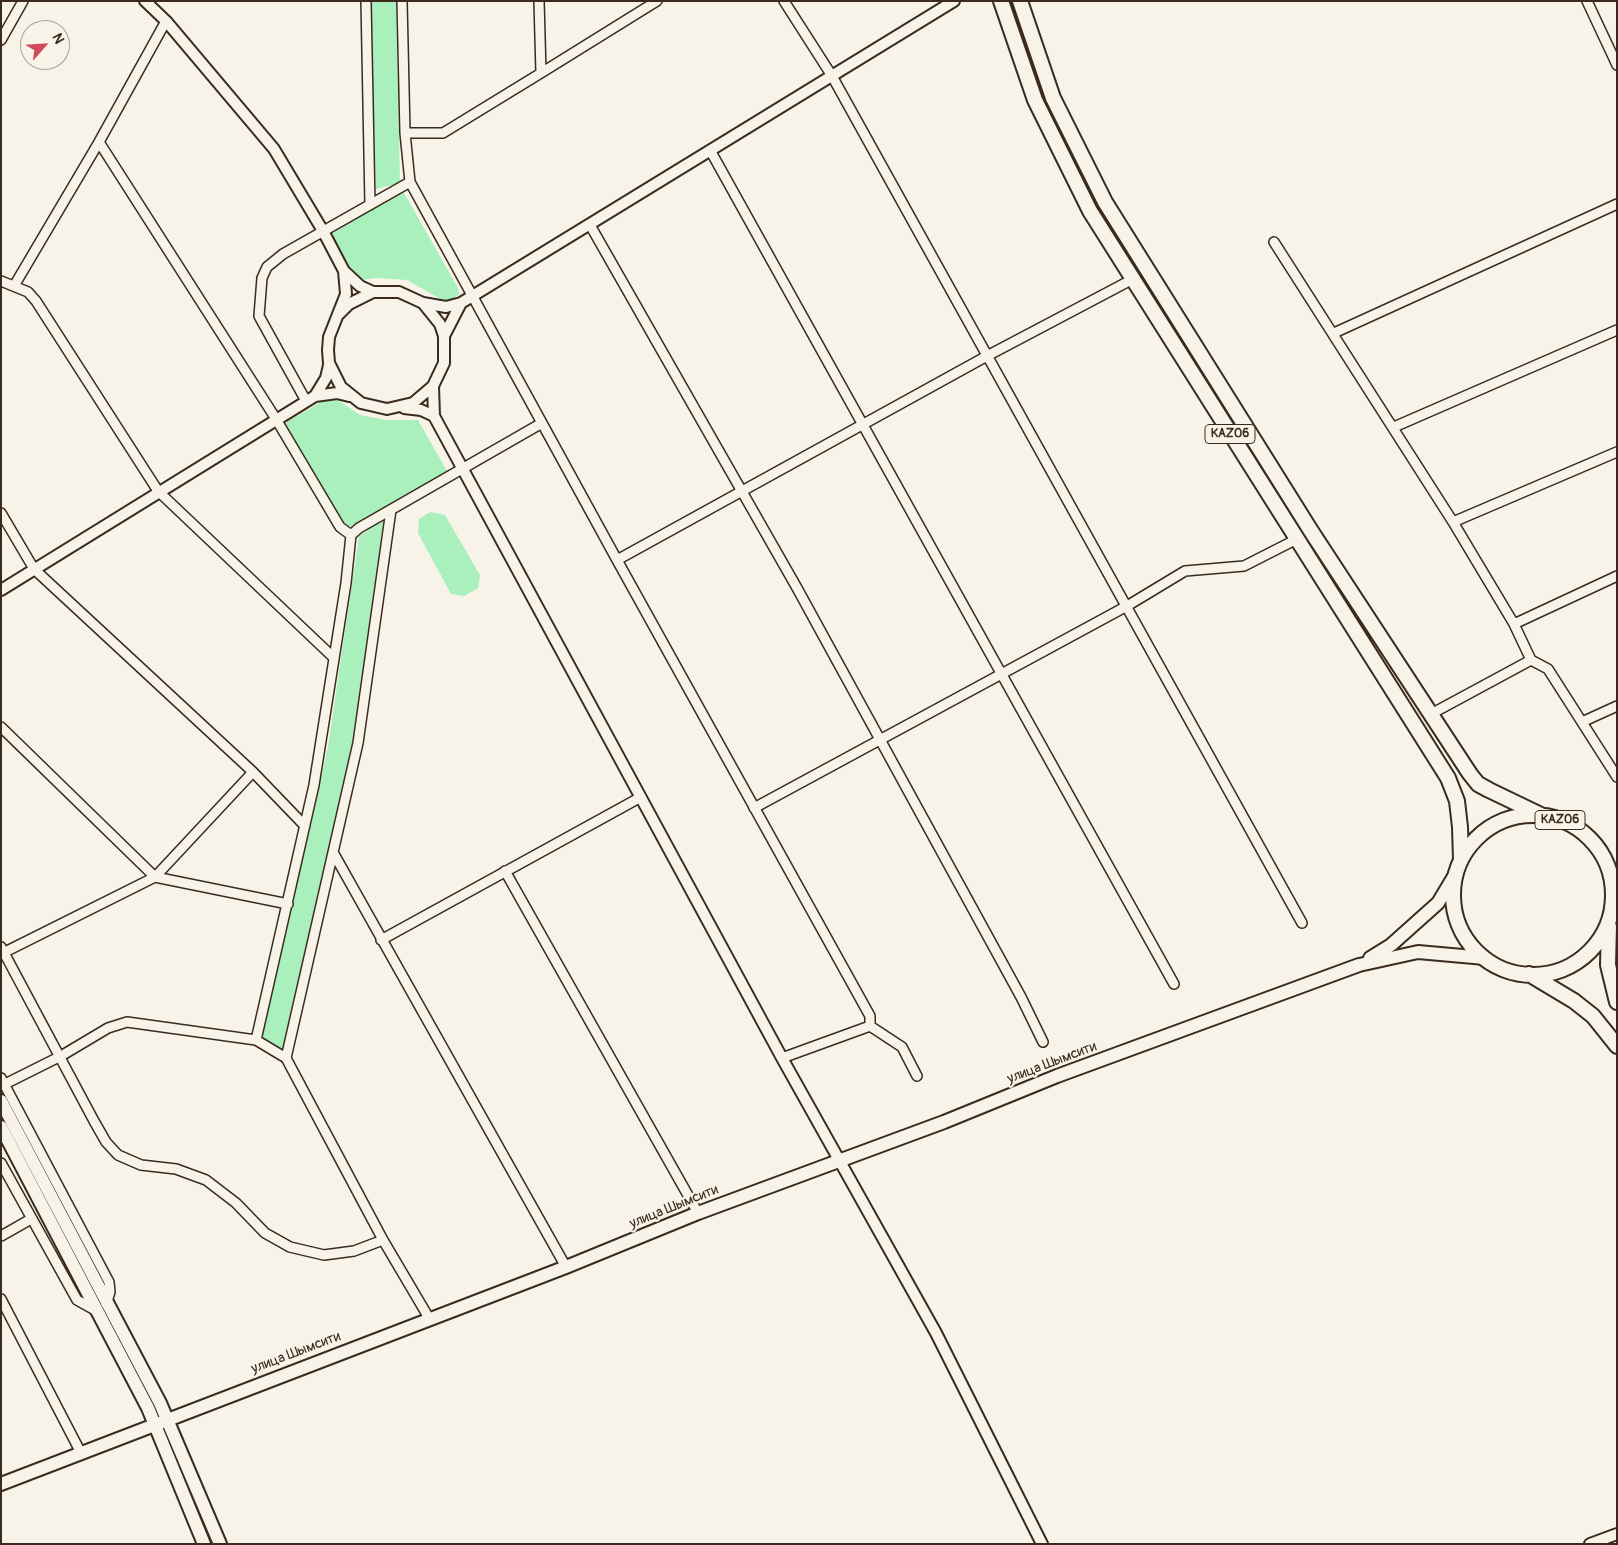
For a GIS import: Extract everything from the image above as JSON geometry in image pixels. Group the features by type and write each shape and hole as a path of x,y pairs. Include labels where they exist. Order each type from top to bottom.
{"highway":[{"name":"KАZ06","path":"1001,1 1035,100 1047,128 1090,211 1453,788 1460,827 1458,867 1453,897 1457,920 1468,941 1484,958 1506,969 1529,974 1554,972 1581,958 1595,944 1609,917"},
{"name":"KАZ06","path":"1020,1 1053,98 1116,222 1311,531 1478,784 1543,816 1571,825 1587,836 1600,851 1611,878 1612,898 1609,917 1608,964 1617,1002"},
{"name":"KАZ06","path":"1458,867 1475,840 1495,824 1518,816 1543,816"},
{"name":"KАZ06","path":"1529,974 1574,1001 1593,1016 1617,1046"}],"main road":[{"name":"улица Шымсити","path":"1360,965 1391,945 1438,903 1458,867"},
{"name":"улица Шымсити","path":"1,1484 429,1318 566,1267 698,1213 944,1122 1066,1073 1360,965 1418,952 1484,958"},
{"path":"1,1101 57,1206 155,1425 204,1544"},
{"path":"1,1127 101,1307 168,1419 220,1544"}],"street":[{"path":"1,40 23,1"},
{"path":"145,1 166,21 274,149 323,231 344,272 360,286 373,292"},
{"path":"366,1 370,205"},
{"path":"402,1 405,133 410,182 616,560 870,1016 870,1026"},
{"path":"540,1 541,73"},
{"path":"405,133 444,133 657,1"},
{"path":"784,1 832,76 1302,923"},
{"path":"1587,1 1617,65"},
{"path":"339,314 355,300 373,292 399,292 423,303 446,308 461,303 950,2"},
{"path":"14,286 99,142 166,21"},
{"path":"99,142 276,419 340,527 351,536"},
{"path":"710,150 1174,984"},
{"path":"310,398 267,334 259,316 262,278 267,267 282,254 410,182"},
{"path":"1334,333 1617,204"},
{"path":"590,225 742,492 1021,997 1043,1042"},
{"path":"1274,242 1334,333 1453,522 1514,624 1531,660 1548,669 1617,777"},
{"path":"1,590 310,398 326,378 329,363 329,337 346,294 344,272"},
{"path":"616,560 987,356 1133,279"},
{"path":"1,281 28,292 36,301 158,491 334,658"},
{"path":"400,408 424,396 433,386 444,363 444,336 440,324 423,303"},
{"path":"444,336 461,303"},
{"path":"1394,427 1617,330"},
{"path":"329,363 341,387 350,396"},
{"path":"433,386 434,416 782,1058 936,1333 1042,1544"},
{"path":"310,398 337,393 350,396 374,408 421,410 434,416"},
{"path":"256,1040 314,785 351,536 359,528 542,423"},
{"path":"1453,522 1617,452"},
{"path":"286,1058 358,743 391,510"},
{"path":"1,513 34,569 253,772 305,826"},
{"path":"754,808 1127,606 1185,571 1244,566 1297,539"},
{"path":"1514,624 1617,576"},
{"path":"1431,714 1531,660"},
{"path":"1582,722 1617,706"},
{"path":"1,726 155,877 288,904"},
{"path":"253,772 155,877 2,951 61,1056 106,1142 118,1155 141,1165 176,1169 206,1180 236,1203 265,1233 290,1247 324,1255 354,1251 383,1240"},
{"path":"381,940 641,797"},
{"path":"334,854 566,1267"},
{"path":"504,871 698,1213"},
{"path":"1,1163 77,1300 101,1307 110,1292 109,1282 3,1081 61,1056 108,1028 127,1022 256,1040 286,1058 383,1240 429,1318"},
{"path":"782,1058 870,1026"},
{"path":"870,1026 902,1047 917,1076"},
{"path":"1,1236 31,1219"},
{"path":"1,1299 81,1453"},
{"path":"1590,1544 1617,1534"}],"green space":[{"path":"370,1 396,1 400,183 376,189"},
{"path":"403,191 458,288 460,294 446,302 407,280 377,278 360,280 350,267 331,233"},
{"path":"328,398 338,400 360,415 386,420 418,420 447,471 445,475 353,527 343,525 283,424"},
{"path":"430,512 445,515 480,575 478,588 464,596 451,594 418,533 419,519"},
{"path":"384,520 350,758 310,928 286,1044 282,1050 262,1037 328,747 359,536"}]}
